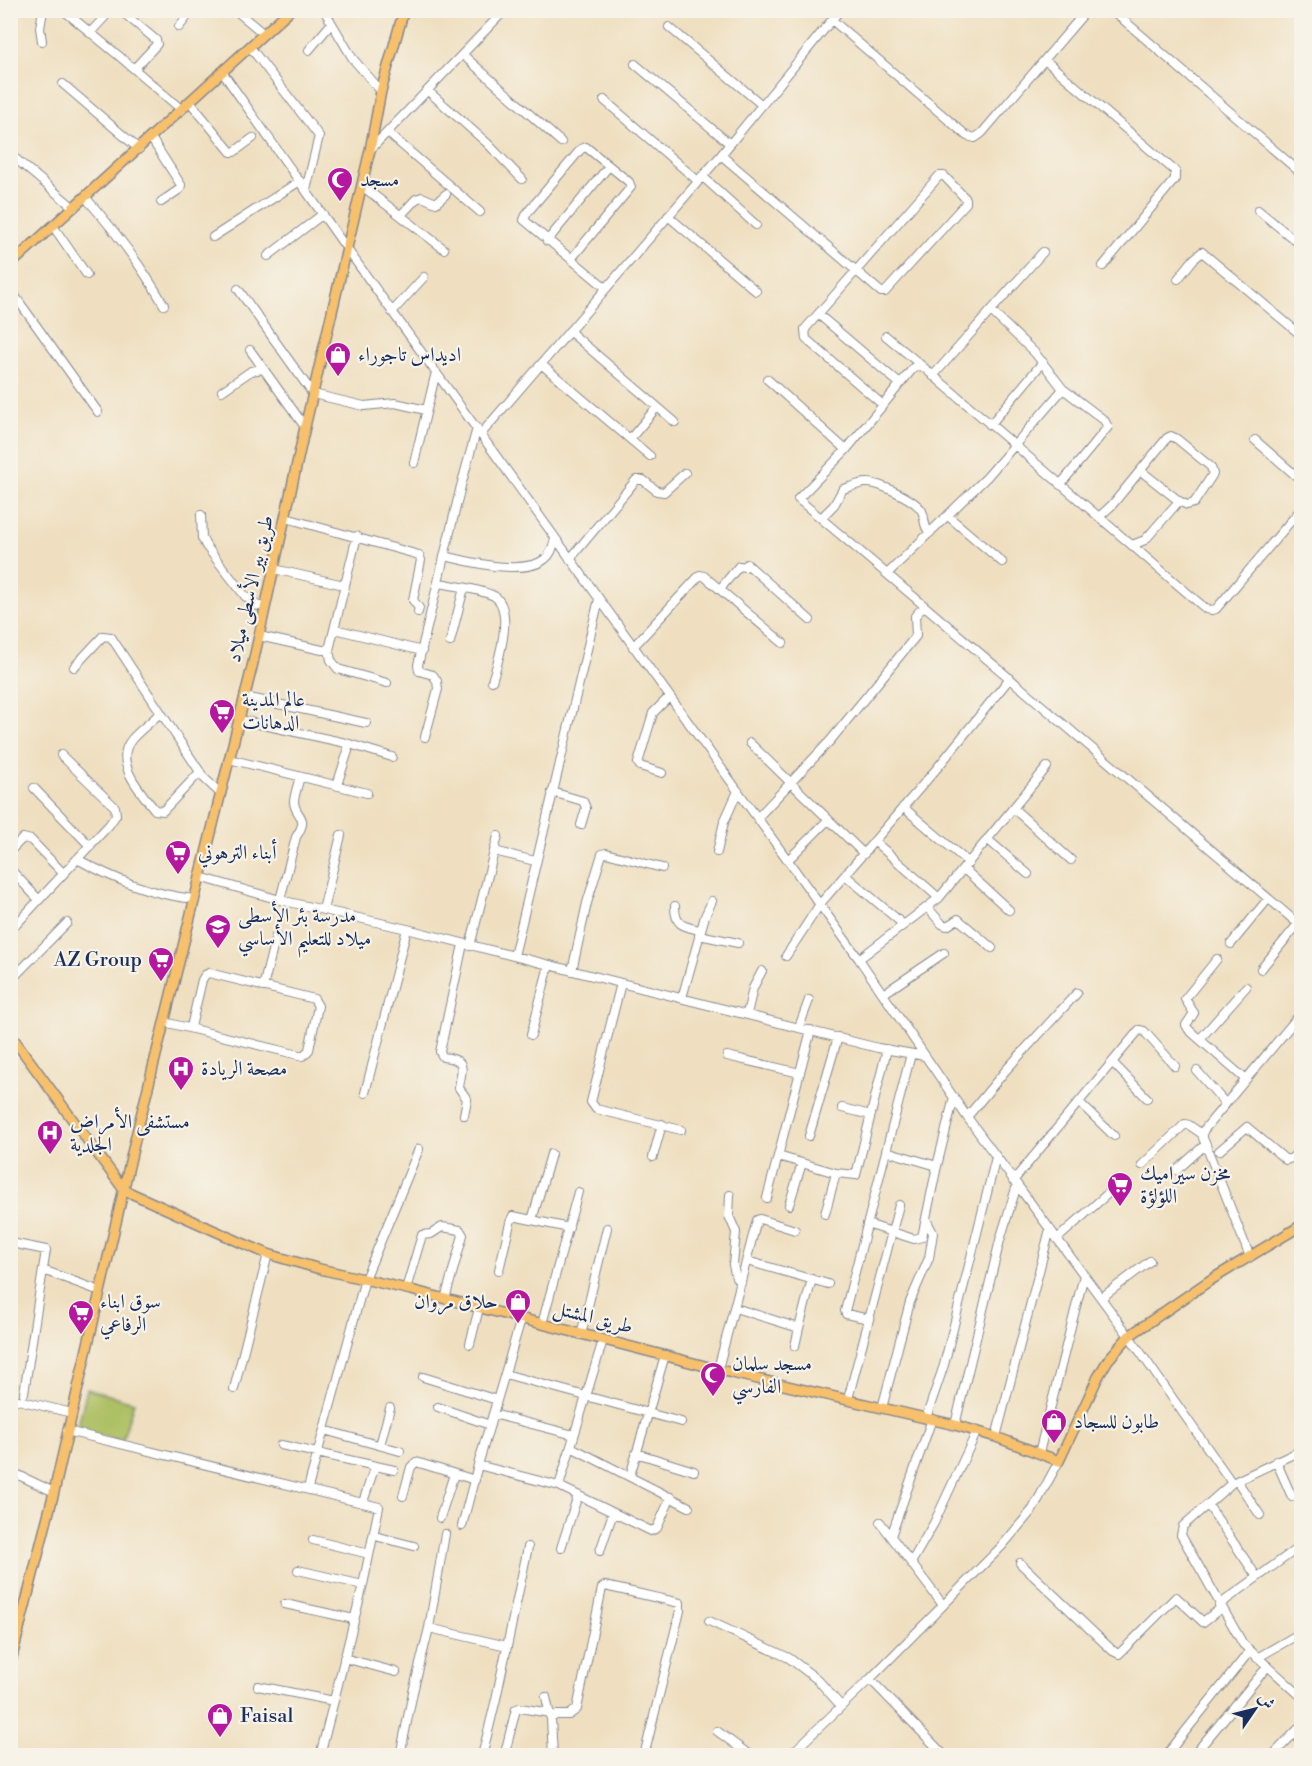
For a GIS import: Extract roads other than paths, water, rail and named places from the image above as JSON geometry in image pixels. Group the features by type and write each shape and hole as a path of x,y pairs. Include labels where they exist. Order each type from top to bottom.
{"main road":[{"path":"12,262 86,198 290,10"},
{"name":"طريق بير الأسطى ميلاد","path":"10,1665 54,1492 137,1131 240,720 305,427 362,186 381,91 404,10"},
{"name":"طريق المشتل","path":"10,1034 105,1166 125,1186 146,1200 268,1254 581,1335 955,1425 996,1437 1059,1461"},
{"path":"1059,1461 1098,1377 1108,1360 1129,1336 1209,1281 1302,1225"}],"street":[{"path":"42,41 39,28 43,10"},
{"path":"63,10 182,110"},
{"path":"90,33 111,10"},
{"path":"120,10 156,40 157,44 134,69"},
{"path":"179,27 192,10"},
{"path":"235,10 264,34"},
{"path":"324,10 353,59 381,91"},
{"path":"370,150 506,10"},
{"path":"425,737 438,689 433,675 418,669 461,486 479,431 541,364 721,155 840,10"},
{"path":"832,20 971,138 978,137 1087,10"},
{"path":"1112,10 1302,174"},
{"path":"309,50 331,24"},
{"path":"669,27 762,105"},
{"path":"250,47 319,136 306,190"},
{"path":"463,55 561,142"},
{"path":"1045,60 1175,171 1175,179 1103,266"},
{"path":"635,64 730,144"},
{"path":"223,72 346,249 758,817 967,1117 1260,1515"},
{"path":"63,84 139,149"},
{"path":"428,91 479,136 522,179"},
{"path":"604,100 756,225"},
{"path":"190,102 231,152 253,138"},
{"path":"388,133 480,212"},
{"path":"151,138 181,185 180,189 161,202"},
{"path":"571,259 631,187 629,182 588,148 583,148 527,213 524,220 525,223 606,288"},
{"path":"10,154 74,208"},
{"path":"721,155 858,270 881,292 887,292 966,203 966,199 944,176 939,176 858,270 818,314 806,329 806,339 884,405"},
{"path":"547,240 609,166"},
{"path":"213,237 300,180"},
{"path":"362,186 444,249"},
{"path":"401,215 416,199 422,197 436,203 446,194"},
{"path":"86,198 118,234 164,305"},
{"path":"1258,210 1302,246"},
{"path":"268,256 323,214"},
{"path":"668,216 756,291"},
{"path":"53,226 87,275"},
{"path":"933,376 1043,252"},
{"path":"1178,279 1202,252 1302,336"},
{"path":"392,312 424,278"},
{"path":"10,289 98,412"},
{"path":"238,289 313,393 364,406 395,403 426,410"},
{"path":"991,311 1043,362 1064,389 1104,420 1108,427 1060,485"},
{"path":"818,314 900,384"},
{"path":"569,331 675,422"},
{"path":"886,336 1206,609 1214,610 1302,508"},
{"path":"250,350 305,427"},
{"path":"990,425 1043,362"},
{"path":"541,364 650,456"},
{"path":"922,366 914,367 846,450 798,499 1300,926 1261,969"},
{"path":"222,391 251,371 263,369"},
{"path":"414,463 436,372"},
{"path":"767,379 846,450"},
{"path":"887,574 948,516 1064,389"},
{"path":"630,439 657,407"},
{"path":"1099,517 1171,436 1213,470 1210,481 1194,503 1187,505 1141,471"},
{"path":"1254,440 1302,481"},
{"path":"570,559 636,480 643,480 657,491 664,492 685,473"},
{"path":"821,518 834,505 843,489 866,483 878,484 916,505 921,510 924,525 930,533"},
{"path":"1132,544 1145,540 1179,501"},
{"path":"201,515 202,538 206,546 245,596 258,606 265,606"},
{"path":"948,516 1002,562"},
{"path":"286,518 419,555 421,560 413,600 419,608 418,612"},
{"path":"357,536 329,650 331,660 338,669 387,683"},
{"path":"445,556 490,565 524,568 544,560 550,553 555,538"},
{"path":"720,589 739,566 745,567 747,564 810,620"},
{"path":"274,568 344,585"},
{"path":"633,647 698,576 705,576 783,644"},
{"path":"439,583 492,595 497,598 504,610 503,641 492,681"},
{"path":"450,642 464,588"},
{"path":"514,956 599,599"},
{"path":"758,817 852,716 916,636 915,616 924,606"},
{"path":"335,629 422,651"},
{"path":"74,667 103,636 111,638 200,772 220,793"},
{"path":"259,636 322,651 329,650"},
{"path":"786,956 819,904 864,854 1010,678"},
{"path":"245,697 366,723"},
{"path":"662,773 640,766 638,763 652,713 669,697"},
{"path":"160,713 131,740 125,751 130,777 155,810 163,811 200,772"},
{"path":"240,720 345,743 392,756"},
{"path":"337,785 348,751 345,743"},
{"path":"750,743 864,854"},
{"path":"10,931 116,815 115,807 62,755"},
{"path":"229,759 367,793"},
{"path":"859,959 939,898 1047,767"},
{"path":"280,900 296,837 303,822 294,803 300,777"},
{"path":"34,788 90,846"},
{"path":"717,852 724,822 738,791"},
{"path":"552,792 583,801 585,808 581,825"},
{"path":"903,807 1009,910"},
{"path":"1013,808 1071,860"},
{"path":"788,860 828,820"},
{"path":"323,910 341,835"},
{"path":"464,1115 467,1098 460,1091 459,1086 463,1072 461,1063 455,1059 442,1057 440,1052 498,836"},
{"path":"10,851 23,838 27,838 63,873"},
{"path":"987,840 1028,874"},
{"path":"874,841 939,898"},
{"path":"494,851 536,861"},
{"path":"572,971 587,903 602,854 606,853 662,868"},
{"path":"77,858 103,872 143,888 181,898 195,899"},
{"path":"10,869 39,900"},
{"path":"845,876 904,925"},
{"path":"200,877 280,900 407,929 887,1049 925,1056"},
{"path":"1232,944 1268,899"},
{"path":"682,998 705,916 712,901"},
{"path":"675,906 675,916 683,926 738,943"},
{"path":"927,907 942,924 947,926 958,919 992,948"},
{"path":"10,981 67,923"},
{"path":"365,1093 407,929"},
{"path":"263,987 276,936"},
{"path":"883,994 944,953"},
{"path":"1217,959 1185,999 1194,1014 1187,1023 1187,1027 1245,1079"},
{"path":"531,1035 549,965"},
{"path":"747,1014 753,988 762,971"},
{"path":"165,1022 303,1056 306,1054 318,1006 314,999 209,973 205,975 191,1027"},
{"path":"621,983 591,1102 596,1109 681,1130"},
{"path":"1200,1040 1246,987"},
{"path":"967,1117 1006,1070 1077,993"},
{"path":"800,1027 809,1000"},
{"path":"1202,1134 1206,1126 1302,1012"},
{"path":"955,1425 1015,1183 1079,1101 1140,1029 1175,1066"},
{"path":"767,1198 811,1030"},
{"path":"809,1136 838,1037"},
{"path":"778,1156 836,1173 854,1176 858,1173 887,1049"},
{"path":"869,1319 846,1314 844,1311 911,1054"},
{"path":"727,1056 800,1073"},
{"path":"1112,1062 1147,1098"},
{"path":"1197,1071 1225,1103"},
{"path":"867,1224 891,1233 918,1239 924,1235 937,1166 954,1097"},
{"path":"1079,1101 1114,1136"},
{"path":"842,1108 871,1115"},
{"path":"653,1157 662,1124"},
{"path":"1143,1164 1185,1124 1202,1134 1250,1257"},
{"path":"1219,1151 1247,1127 1286,1160 1292,1158 1302,1148"},
{"path":"1177,1170 1206,1144"},
{"path":"308,1488 365,1279 419,1149"},
{"path":"886,1151 937,1166"},
{"path":"532,1220 551,1154"},
{"path":"891,1536 944,1365 996,1157"},
{"path":"789,1205 802,1162"},
{"path":"825,1214 836,1173"},
{"path":"1057,1239 1114,1188"},
{"path":"542,1324 578,1192"},
{"path":"730,1195 729,1216 736,1232 733,1265 736,1278 741,1283"},
{"path":"848,1400 899,1205"},
{"path":"500,1270 511,1219 516,1216 568,1228"},
{"path":"718,1369 757,1220 795,1230"},
{"path":"882,1408 910,1302 929,1258 933,1233 927,1221"},
{"path":"406,1289 422,1235 431,1234 442,1227 460,1230 463,1233 462,1240 445,1299"},
{"path":"581,1335 607,1228"},
{"path":"996,1437 1050,1229"},
{"path":"10,1244 46,1250 24,1393"},
{"path":"234,1389 268,1254"},
{"path":"747,1261 828,1284"},
{"path":"1101,1299 1150,1261"},
{"path":"43,1270 100,1292"},
{"path":"1039,1453 1084,1275"},
{"path":"795,1346 812,1279"},
{"path":"470,1344 479,1308"},
{"path":"735,1308 799,1328"},
{"path":"462,1526 521,1319"},
{"path":"559,1486 603,1340"},
{"path":"630,1476 665,1355"},
{"path":"505,1374 681,1422"},
{"path":"423,1377 497,1400"},
{"path":"10,1398 72,1413"},
{"path":"438,1407 490,1425"},
{"path":"380,1445 390,1408"},
{"path":"493,1413 574,1435"},
{"path":"324,1430 400,1451"},
{"path":"67,1431 308,1488 380,1508 320,1755"},
{"path":"911,1563 934,1523 977,1431"},
{"path":"281,1445 394,1470"},
{"path":"571,1447 689,1507"},
{"path":"1302,1450 1234,1482 1183,1526 1181,1535 1238,1637 1249,1652 1302,1696"},
{"path":"636,1453 694,1471"},
{"path":"789,1755 870,1679 1002,1546 1033,1509 1059,1461"},
{"path":"1276,1461 1292,1497"},
{"path":"403,1496 411,1467 416,1462 475,1480"},
{"path":"478,1465 559,1486 651,1531 657,1528 671,1497"},
{"path":"363,1502 375,1466"},
{"path":"10,1471 54,1492"},
{"path":"440,1518 454,1474"},
{"path":"561,1548 578,1494"},
{"path":"1208,1505 1257,1577"},
{"path":"600,1551 613,1513"},
{"path":"880,1522 943,1605"},
{"path":"400,1755 429,1628 445,1534"},
{"path":"375,1536 414,1546"},
{"path":"314,1540 369,1554"},
{"path":"1020,1563 1113,1651 1119,1654 1176,1597 1203,1622 1257,1577 1302,1545"},
{"path":"482,1755 528,1547"},
{"path":"298,1570 363,1585"},
{"path":"506,1749 516,1709 550,1715 569,1715 577,1709 602,1588 605,1586 680,1603 680,1611 644,1755"},
{"path":"285,1604 354,1619"},
{"path":"709,1622 789,1658 818,1680 841,1706"},
{"path":"429,1628 507,1646"},
{"path":"1257,1659 1302,1632"},
{"path":"1168,1753 1249,1652"},
{"path":"344,1658 396,1672"},
{"path":"1193,1755 1267,1667"},
{"path":"870,1679 945,1755"},
{"path":"258,1686 334,1701"},
{"path":"546,1697 550,1715 553,1755"},
{"path":"1272,1755 1302,1725"},
{"path":"717,1731 751,1755"}],"place":[{"name":"مسجد","path":"340,203"},
{"name":"اديداس تاجوراء","path":"338,378"},
{"name":"عالم المدينة الدهانات","path":"222,735"},
{"name":"أبناء الترهوني","path":"178,876"},
{"name":"مدرسة بئر الأسطى ميلاد للتعليم الأساسي","path":"218,950"},
{"name":"AZ Group","path":"161,983"},
{"name":"مصحة الريادة","path":"181,1092"},
{"name":"مستشفى الأمراض الجلدية","path":"50,1156"},
{"name":"مخزن سيراميك اللؤلؤة","path":"1120,1208"},
{"name":"حلاق مروان","path":"518,1325"},
{"name":"سوق ابناء الرفاعي","path":"81,1336"},
{"name":"مسجد سلمان الفارسي","path":"713,1398"},
{"name":"طابون للسجاد","path":"1054,1445"},
{"name":"Faisal","path":"220,1739"}]}
